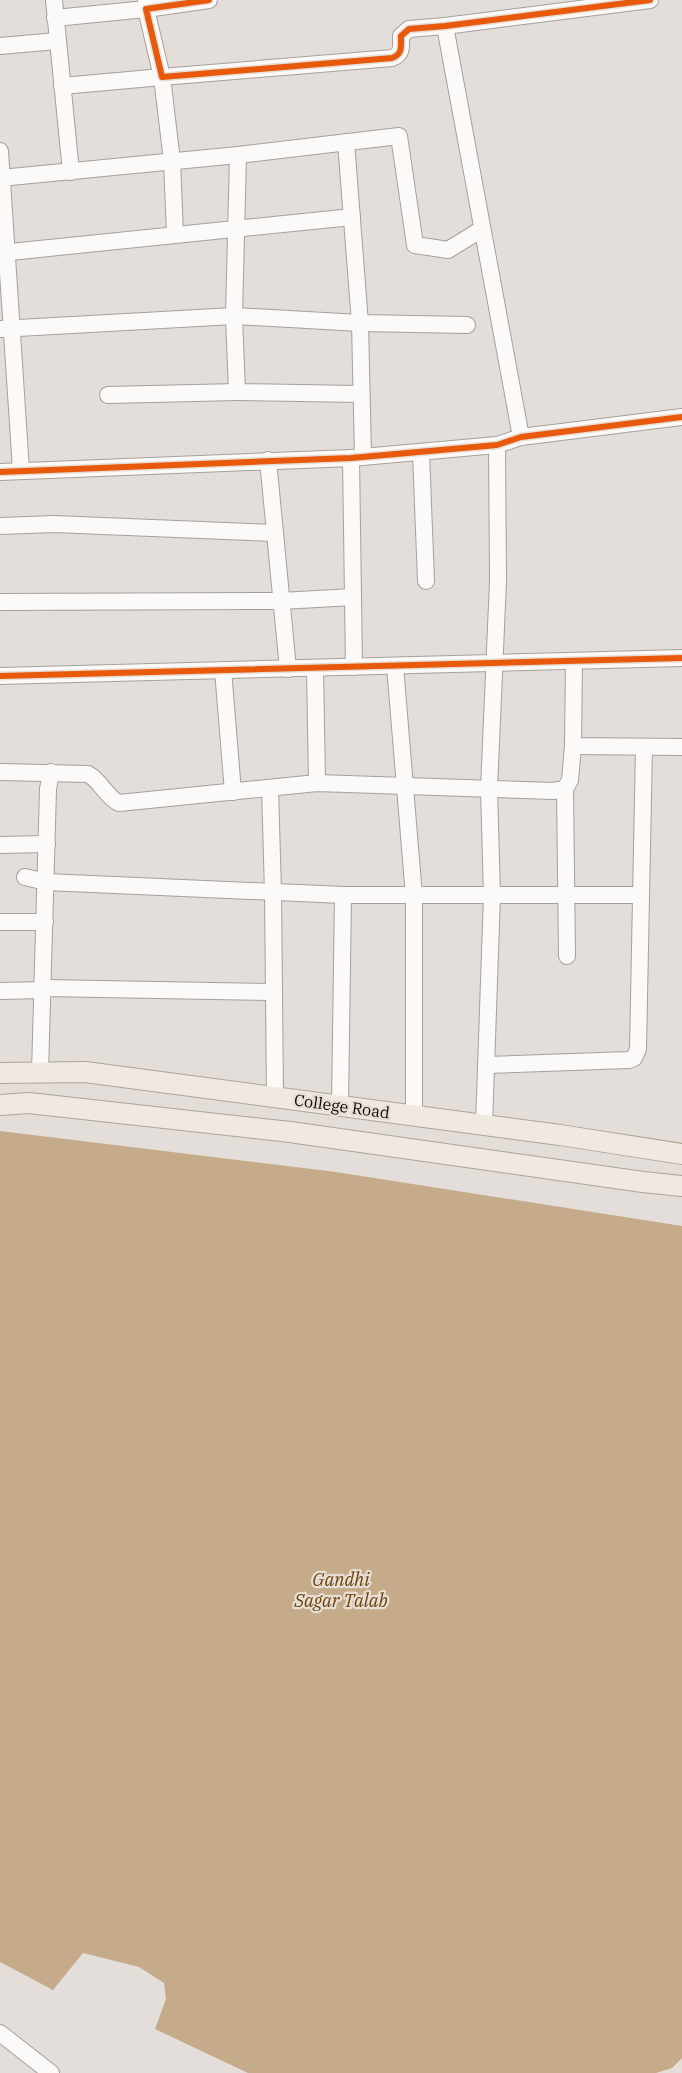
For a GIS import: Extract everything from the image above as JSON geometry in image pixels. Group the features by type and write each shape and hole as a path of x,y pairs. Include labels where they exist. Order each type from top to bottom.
{"main road":[{"name":"College Road","path":"0,1073 84,1072 484,1125 682,1154"},
{"name":"College Road","path":"0,1105 29,1103 290,1132 682,1186"}],"street":[{"path":"54,0 71,172"},
{"path":"55,18 146,4 208,0"},
{"path":"62,86 392,58 401,51 401,36 409,29 445,26 539,7 650,0"},
{"path":"146,4 162,77 172,161 175,234"},
{"path":"445,26 522,437"},
{"path":"0,46 58,41"},
{"path":"1,178 238,155 399,136 415,245 448,250 482,229"},
{"path":"346,142 360,323 360,394 353,597 354,667"},
{"path":"0,151 6,328 21,470"},
{"path":"238,155 234,316 238,392"},
{"path":"3,253 352,217"},
{"path":"6,328 234,316 360,323 467,325"},
{"path":"108,395 238,392 360,394"},
{"path":"0,472 357,458 421,453 497,445 522,437 682,417"},
{"path":"484,1125 492,895 489,789 498,582 497,445"},
{"path":"421,453 426,581"},
{"path":"268,460 288,668"},
{"path":"0,526 54,524 275,533"},
{"path":"0,602 281,601 353,597"},
{"path":"0,676 682,658"},
{"path":"567,956 565,789 570,780 573,746 574,661"},
{"path":"395,666 414,896 414,1116"},
{"path":"315,668 317,783"},
{"path":"223,670 233,792"},
{"path":"573,746 682,747"},
{"path":"486,1064 629,1060 634,1058 638,1049 644,747"},
{"path":"0,772 88,774 96,778 112,800 119,803 317,783 553,791 565,789"},
{"path":"40,1072 48,789 51,772"},
{"path":"270,788 275,1097"},
{"path":"0,844 47,844"},
{"path":"25,877 46,882 343,895 640,895"},
{"path":"340,1106 343,895"},
{"path":"0,922 45,922"},
{"path":"0,991 43,990 43,988 274,992"},
{"path":"0,2033 51,2073"}],"water":[{"name":"Gandhi Sagar Talab","path":"0,1131 336,1172 682,1226 682,2058 672,2068 656,2073 248,2073 155,2029 166,1999 164,1983 139,1967 83,1953 53,1990 0,1962"}],"cycle path":[{"path":"209,0 146,9 162,77 392,58 400,52 401,36 409,29 650,0"},
{"path":"0,472 351,458 497,445 521,437 682,417"},
{"path":"0,676 682,658"}]}
